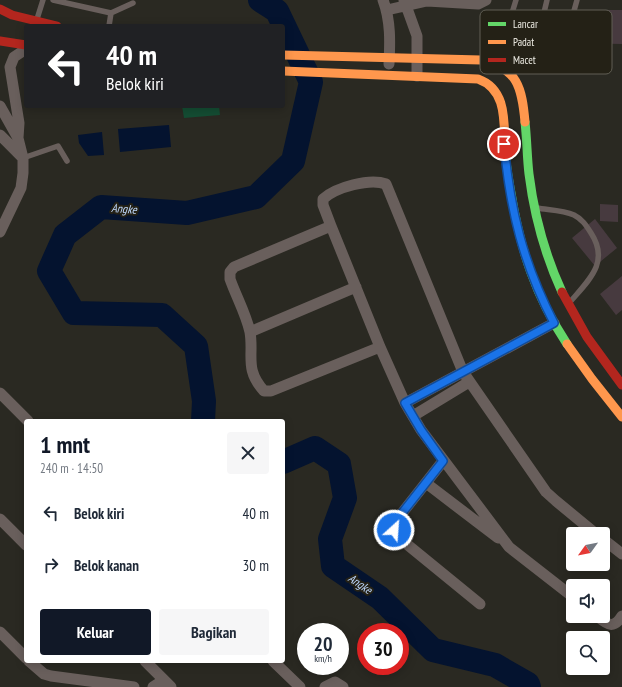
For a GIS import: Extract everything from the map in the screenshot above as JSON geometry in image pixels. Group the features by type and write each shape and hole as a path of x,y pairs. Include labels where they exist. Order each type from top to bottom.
{"street":[{"path":"389,74 390,34 385,5 427,1 478,4 486,0"},
{"path":"405,2 417,36 417,76"},
{"path":"0,10 49,24"},
{"path":"0,42 24,45"},
{"path":"18,138 19,123 10,67 14,57 24,50"},
{"path":"285,55 480,60"},
{"path":"285,71 474,78 485,82 494,88 499,96 501,106 505,156 516,226 538,292 554,323 594,385 622,417"},
{"path":"494,88 502,74"},
{"path":"512,74 521,95 535,208 541,237 550,263 568,305 606,366 622,385"},
{"path":"0,106 18,138 24,158 21,188 0,232"},
{"path":"0,135 24,158"},
{"path":"509,547 443,461 405,403 380,347 323,205 323,199 329,194 346,187 377,181 386,184 463,372 546,492 588,527"},
{"path":"331,226 234,267 230,272 230,280 250,332 250,366 258,385 264,391 271,391 380,347"},
{"path":"250,332 356,287"},
{"path":"405,403 554,323"},
{"path":"413,416 469,382"},
{"path":"0,393 26,419"},
{"path":"443,461 395,522 394,530 398,536 480,604"},
{"path":"426,483 566,592"},
{"path":"0,519 24,543"},
{"path":"610,545 622,554"},
{"path":"606,623 612,625 618,622 622,616"},
{"path":"0,632 24,656"},
{"path":"31,663 39,671 50,676 134,687"},
{"path":"147,663 168,684"},
{"path":"275,663 300,687"},
{"path":"325,687 335,682 343,687"},
{"path":"153,687 168,684"}],"lane":[{"path":"36,21 42,0"},
{"path":"53,0 111,14 133,2"},
{"path":"513,10 516,0"},
{"path":"545,10 547,0"},
{"path":"574,10 577,0"},
{"path":"109,24 111,14"},
{"path":"24,158 58,146 66,161"},
{"path":"535,208 574,215 584,222 596,241 600,253 597,265 590,279 568,305"}],"green space":[{"path":"182,108 219,108 220,115 184,118"}],"water":[{"path":"169,125 171,147 120,152 118,129"},
{"path":"102,132 104,155 88,156 79,143 78,135"}],"building":[{"path":"612,10 622,10 622,44 612,44"},
{"path":"600,204 618,205 618,222 600,221"},
{"path":"595,219 617,248 595,266 572,238"},
{"path":"622,276 622,310 616,315 600,294"}],"waterway":[{"name":"Angke","path":"260,0 277,11 283,24"},
{"name":"Angke","path":"203,419 204,401 196,346 162,315 74,313 49,271 65,235 101,207 187,213 256,197 293,161 311,82 285,28"},
{"name":"Angke","path":"285,461 315,448 339,464 345,498 330,539 333,566 380,598 433,650 495,665 528,684 529,687"}],"traffic: fast":[{"path":"525,122 529,174 534,204 545,249 562,292"},
{"path":"505,145 509,181 524,253 546,308 567,344"}],"traffic: slow":[{"path":"285,55 480,60"},
{"path":"285,71 478,79 487,84 499,97 502,106 505,145"},
{"path":"510,74 516,81 520,90 525,122"},
{"path":"567,344 622,417"}],"traffic: jam":[{"path":"0,9 12,15 49,24"},
{"path":"0,41 24,45"},
{"path":"562,292 587,337 622,385"}],"route":[{"path":"394,530 395,522 443,461 421,430 405,403 554,323 538,292 526,261 516,226 504,144"}]}
